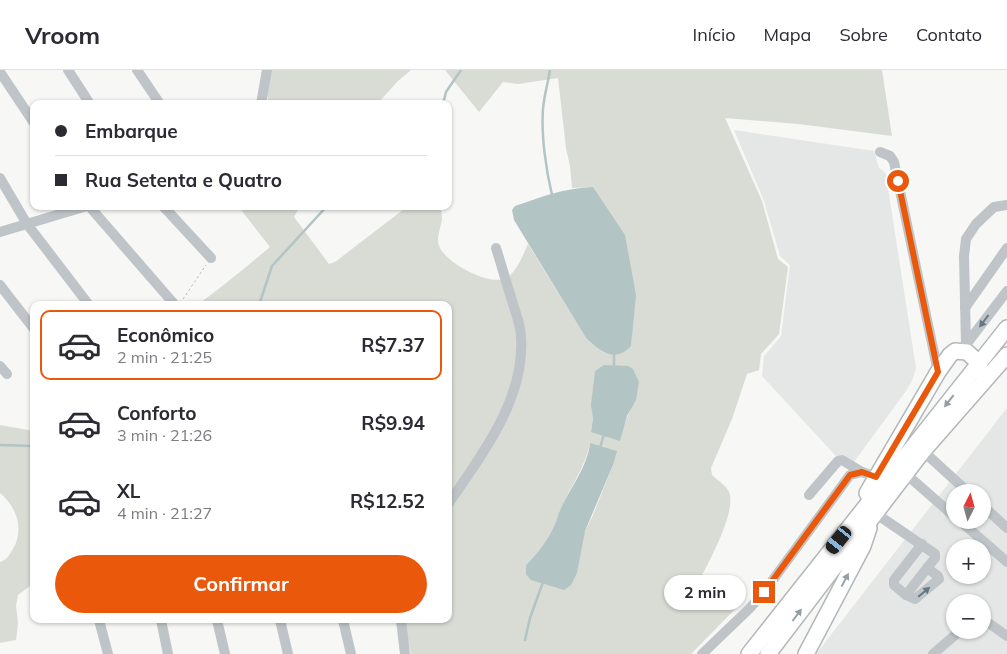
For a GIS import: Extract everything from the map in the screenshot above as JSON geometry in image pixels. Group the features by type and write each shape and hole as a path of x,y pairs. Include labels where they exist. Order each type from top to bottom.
{"highway":[{"path":"806,654 863,546 870,514 979,363 1007,328"},
{"path":"870,514 865,496 869,475 950,354 964,348 979,363 980,374 970,396"},
{"path":"758,651 870,514 906,474 922,451 1006,357"}],"street":[{"path":"68,70 87,100"},
{"path":"137,70 157,100"},
{"path":"262,100 267,70"},
{"path":"0,72 30,117"},
{"path":"880,152 890,156 894,162 938,372"},
{"path":"0,178 27,224 86,301"},
{"path":"964,348 964,256 966,239 976,224 994,207 1007,205"},
{"path":"0,232 74,210"},
{"path":"92,210 171,301"},
{"path":"168,210 211,258"},
{"path":"452,499 487,446 506,412 521,355 521,336 518,319 496,248"},
{"path":"965,308 1007,248"},
{"path":"0,285 30,324"},
{"path":"964,348 1007,290"},
{"path":"922,451 959,484"},
{"path":"809,495 838,461 842,460 869,475"},
{"path":"906,474 946,509"},
{"path":"702,654 764,592 850,475 869,475"},
{"path":"870,514 922,544 935,554 935,558 906,595"},
{"path":"991,514 1007,528"},
{"path":"969,529 1007,562"},
{"path":"922,544 894,582 895,587 915,599 938,581 938,576 927,568"},
{"path":"100,623 108,654"},
{"path":"162,623 168,654"},
{"path":"218,623 225,654"},
{"path":"281,623 288,654"},
{"path":"344,623 351,654"},
{"path":"401,623 405,654"},
{"path":"991,625 1007,636"},
{"path":"934,654 951,639"}],"path":[{"path":"182,301 211,258"}],"shaded area":[{"path":"270,70 411,70 381,100 268,100 265,83"},
{"path":"445,70 882,70 892,136 798,124 725,118 762,201 778,259 788,267 779,334 761,354 759,370 747,374 732,419 711,468 712,475 729,492 730,504 720,539 699,581 744,600 691,654 411,654 405,623 452,623 452,301 202,301 270,247 241,210 298,210 294,217 329,264 335,262 403,210 441,210 439,244 440,248 452,261 471,273 501,280 508,277 515,270 528,244 586,338 598,349 607,353 617,352 631,346 632,327 593,187 572,188 558,78 518,84 503,82 479,112","holes":["634,401 624,425 591,432 593,418","590,443 613,465 593,515 557,588 550,585 526,565 535,556 552,530 585,461"]},
{"path":"734,130 874,151 879,168 886,175 916,368 912,381 906,391 854,462 846,467 762,376 764,356 781,336 790,265 780,256 764,201"},
{"path":"593,187 625,235 636,295 631,346 619,354 613,355 597,348 586,338 514,220 512,210 515,206 553,194 572,189"},
{"path":"604,365 628,366 633,369 639,382 636,400 627,416 620,441 591,432 593,418 591,405 595,371"},
{"path":"1007,408 1007,654 816,654 946,487 946,529 991,529 991,484 948,484"},
{"path":"0,425 30,430 30,586 18,595 16,606 18,623 16,640 0,643 0,562 8,557 15,544 18,536 18,521 11,506 0,493"},
{"path":"590,443 617,451 585,531 577,573 571,585 564,590 531,580 526,574 526,565 535,556 552,530 560,510 582,469"}],"waterway":[{"path":"444,100 446,92 461,70"},
{"path":"550,70 544,104 543,141 552,195"},
{"path":"260,301 272,266 323,210"},
{"path":"614,353 614,367"},
{"path":"600,448 604,434"},
{"path":"0,445 30,446"},
{"path":"525,640 530,618 543,582"}],"route":[{"path":"764,592 850,475 862,472 876,477 938,372 898,181"}]}
